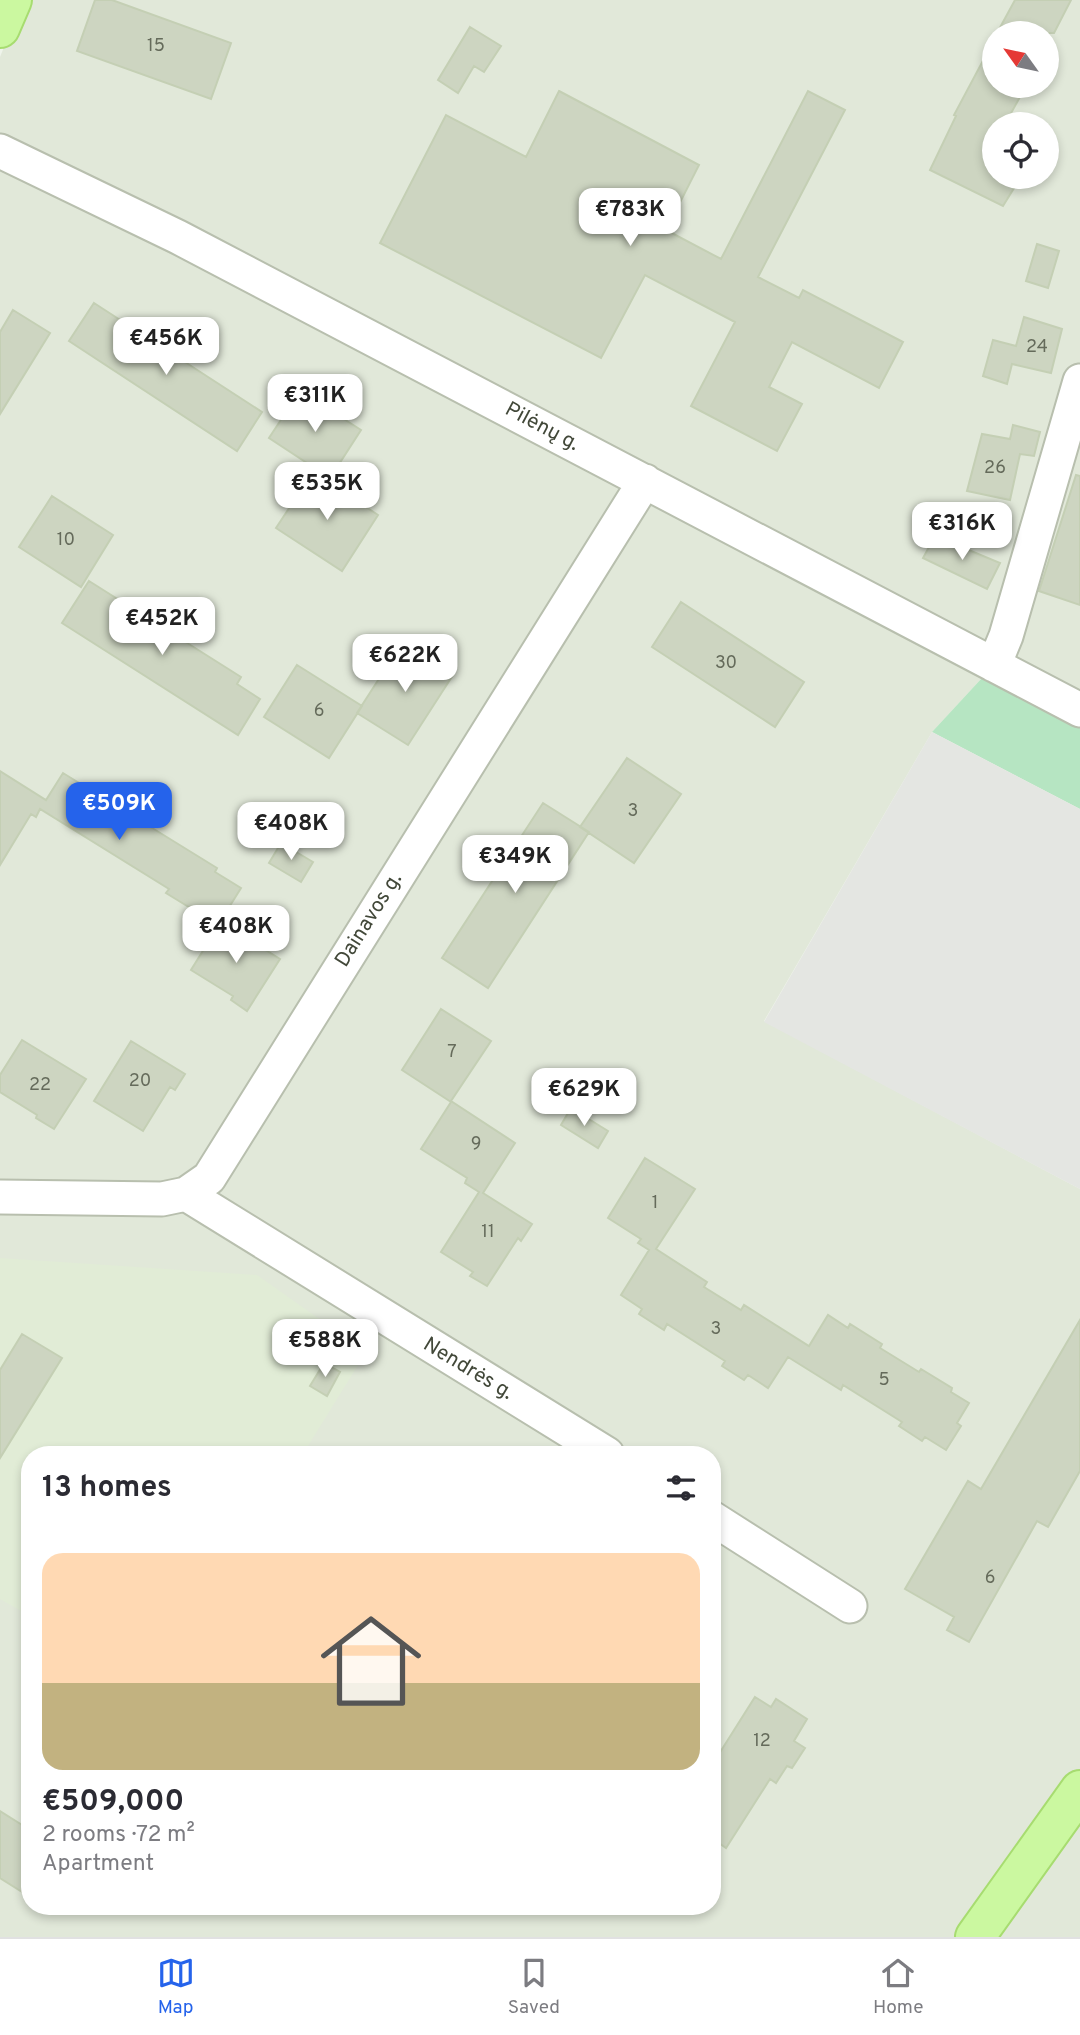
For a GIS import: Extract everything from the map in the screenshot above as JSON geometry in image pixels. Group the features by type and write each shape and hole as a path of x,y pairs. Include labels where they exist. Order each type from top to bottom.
{"main road":[{"path":"0,28 12,0"},
{"path":"975,1937 1080,1790"}],"street":[{"name":"Pilėnų g.","path":"0,151 178,237 1080,710"},
{"path":"994,665 1006,636 1080,381"},
{"name":"Dainavos g.","path":"186,1194 209,1178 645,481"},
{"path":"0,1197 162,1199 186,1194"},
{"name":"Nendrės g.","path":"186,1194 594,1446"},
{"path":"721,1524 850,1606"}],"shaded area":[{"path":"23,0 1080,0 1080,692 1018,657 994,665 932,732 764,1021 1080,1189 1080,1937 0,1937 0,57"},
{"path":"932,732 1080,809 1080,1189 764,1022"},
{"path":"0,1258 257,1275 366,1352 308,1446 21,1446 21,1611 0,1599"}],"green space":[{"path":"994,665 1080,710 1080,809 932,732"}],"building":[{"path":"95,0 112,0 231,43 211,99 77,51"},
{"path":"1015,0 1071,0 1059,23 1059,21 1004,21"},
{"path":"470,27 501,46 484,72 474,66 458,93 438,80"},
{"path":"982,62 982,98 1019,98 1012,112 982,112 982,189 1013,189 1003,206 930,170 956,116 954,115"},
{"path":"559,91 699,165 666,230 721,259 808,91 845,110 758,277 799,298 803,290 903,342 879,388 792,342 769,387 802,404 777,451 691,406 735,322 645,275 601,358 380,243 446,115 526,157"},
{"path":"1037,244 1059,251 1048,288 1026,281"},
{"path":"94,303 262,412 237,451 69,341"},
{"path":"13,310 50,333 0,414 0,332"},
{"path":"1024,317 1062,329 1051,373 1012,364 1007,384 983,376 993,340 1016,346"},
{"path":"300,391 361,430 330,478 269,438"},
{"path":"1013,425 1040,432 1034,456 1020,454 1010,500 967,491 982,434 1010,439"},
{"path":"313,472 378,515 342,571 276,528"},
{"path":"1076,475 1080,476 1080,605 1039,591"},
{"path":"52,496 113,535 81,587 19,547"},
{"path":"935,536 1000,563 987,589 923,558"},
{"path":"89,581 241,677 237,684 260,699 238,735 62,623"},
{"path":"681,602 804,682 775,727 652,647"},
{"path":"402,643 453,675 408,745 357,713"},
{"path":"297,665 362,706 329,758 264,717"},
{"path":"627,758 681,794 634,863 580,827"},
{"path":"0,771 46,800 63,773 217,868 215,872 241,888 218,925 166,893 169,889 40,809 36,817 31,814 0,865"},
{"path":"543,803 589,832 488,988 442,958"},
{"path":"281,843 313,862 301,882 269,863"},
{"path":"221,922 280,959 247,1011 231,1000 233,996 191,970"},
{"path":"441,1009 491,1041 451,1101 515,1143 483,1193 532,1224 521,1241 518,1238 487,1286 470,1276 473,1272 441,1252 479,1192 465,1183 467,1178 421,1149 451,1102 402,1070"},
{"path":"22,1040 86,1079 54,1129 0,1092 0,1075"},
{"path":"131,1041 185,1074 175,1090 170,1087 143,1131 94,1101"},
{"path":"571,1108 608,1131 598,1148 561,1125"},
{"path":"645,1158 695,1189 656,1249 707,1282 704,1287 741,1310 744,1305 809,1346 828,1315 848,1328 850,1324 882,1344 880,1348 952,1388 951,1392 969,1403 957,1423 961,1426 946,1450 925,1437 922,1441 899,1426 902,1422 843,1385 841,1390 788,1357 768,1388 748,1375 744,1380 722,1366 725,1361 667,1324 664,1330 639,1314 642,1309 621,1295 649,1250 638,1243 641,1239 608,1218"},
{"path":"1080,1320 1080,1471 1048,1527 1037,1521 969,1642 947,1630 954,1617 905,1589 968,1481 981,1489"},
{"path":"22,1334 62,1358 0,1458 0,1370"},
{"path":"324,1363 340,1372 327,1396 310,1386"},
{"path":"755,1697 771,1707 776,1699 807,1719 794,1741 805,1748 792,1768 787,1766 776,1783 770,1779 726,1848 721,1844 721,1751"},
{"path":"0,1811 21,1824 21,1891 0,1878"}]}
